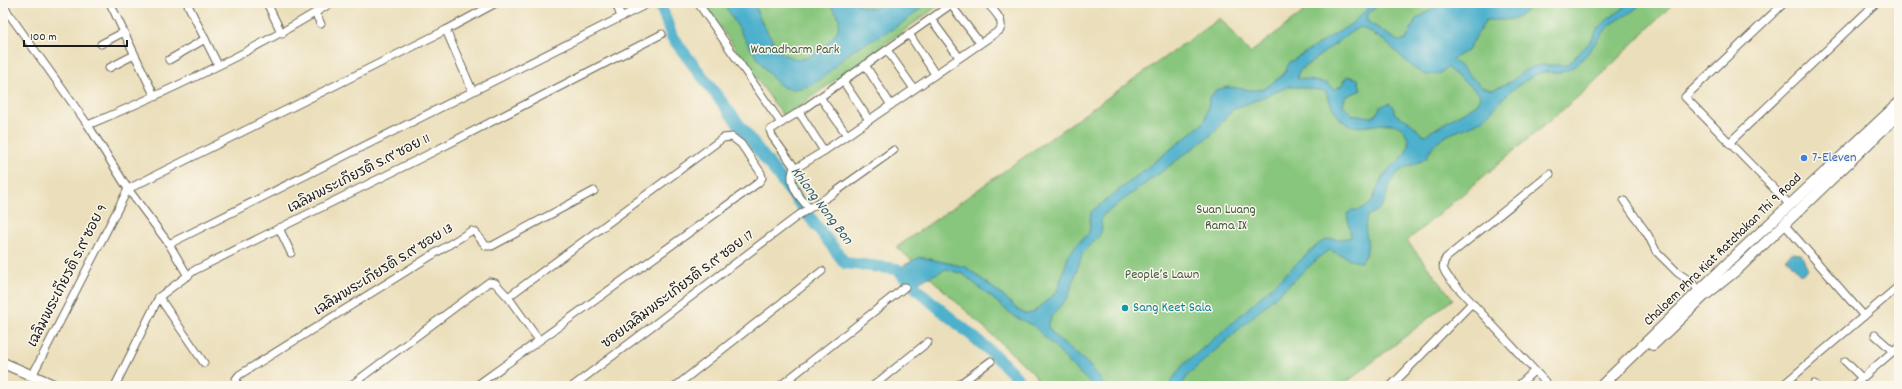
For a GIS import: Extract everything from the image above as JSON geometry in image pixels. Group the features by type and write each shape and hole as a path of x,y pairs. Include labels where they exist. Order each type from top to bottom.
{"main road":[{"name":"Chaloem Phra Kiat Ratchakan Thi 9 Road","path":"1601,386 1899,103"},
{"name":"Chaloem Phra Kiat Ratchakan Thi 9 Road","path":"1611,386 1704,296 1739,268 1899,114"},
{"path":"3,363 35,383"},
{"path":"3,371 35,383 56,386"}],"street":[{"path":"4,3 4,7 88,125 128,188 169,244 188,276"},
{"path":"110,3 155,97"},
{"path":"187,3 218,65"},
{"path":"267,3 282,34"},
{"path":"88,125 155,97 282,34 331,3"},
{"path":"128,188 446,30 496,3"},
{"path":"616,3 621,17"},
{"path":"169,244 472,90 649,3"},
{"path":"698,3 782,123"},
{"path":"808,209 794,189 792,175 795,168 824,151 1000,30 1002,22 987,3"},
{"path":"1784,3 1685,97 1790,205"},
{"path":"1729,143 1876,3"},
{"path":"795,168 772,136 770,130 799,112 952,4 980,43"},
{"path":"316,13 321,24"},
{"path":"931,19 959,57"},
{"path":"446,30 472,90"},
{"path":"101,44 124,32"},
{"name":"เฉลิมพระเกียรติ ร.๙ ซอย 11","path":"115,386 160,296 195,270 420,159 662,34"},
{"path":"909,34 935,74"},
{"path":"170,60 205,39"},
{"path":"887,50 914,89"},
{"path":"109,68 134,54"},
{"path":"865,65 890,105"},
{"path":"843,81 869,120"},
{"path":"820,97 847,135"},
{"path":"799,112 824,151"},
{"path":"476,386 758,183 762,178 761,173 741,144 732,137 723,138 508,297"},
{"name":"ซอยเฉลิมพระเกียรติ ร.๙ ซอย 17","path":"573,386 799,215 834,193 894,150"},
{"path":"1549,386 1443,270 1443,264 1446,258 1550,174"},
{"name":"เฉลิมพระเกียรติ ร.๙ ซอย 9","path":"35,383 128,188"},
{"name":"เฉลิมพระเกียรติ ร.๙ ซอย 13","path":"238,386 236,379 239,375 471,231 478,235 486,246 492,246 594,191"},
{"path":"1624,200 1648,235 1656,251 1678,273 1690,281 1700,291"},
{"path":"1784,224 1864,316"},
{"path":"279,228 290,253"},
{"path":"676,386 822,271"},
{"path":"350,386 489,282 495,283 508,297 538,340"},
{"path":"1782,386 1899,286"},
{"path":"780,386 906,287"},
{"path":"160,296 204,363"},
{"path":"1390,386 1472,303"},
{"path":"1875,335 1893,351"},
{"path":"873,386 928,342"},
{"path":"1853,386 1899,346"},
{"path":"957,386 991,360"},
{"path":"1844,361 1862,378"},
{"path":"1518,386 1534,371"}],"green space":[{"name":"Wanadharm Park","path":"703,3 942,3 784,117"},
{"name":"Suan Luang Rama IX","path":"1315,3 1674,3 1586,90 1407,241 1453,299 1342,386 1042,386 1032,372 897,247 1220,18 1250,53"}],"water":[{"path":"724,3 756,3 757,12 761,20 783,54 801,59 809,57 826,45 836,33 839,21 837,15 833,9 825,3 856,3 863,7 876,8 884,3 925,3 918,11 901,24 852,51 818,81 806,87 794,89 783,87 768,73 751,49"},
{"path":"1374,3 1380,3 1368,14 1367,21 1398,41 1406,40 1416,19 1442,3 1534,3 1523,14 1513,19 1486,20 1468,50 1452,59 1482,87 1492,90 1512,81 1525,70 1538,65 1567,65 1590,42 1597,30 1608,19 1631,3 1642,3 1632,12 1606,29 1581,61 1575,66 1560,72 1546,72 1538,74 1529,79 1503,98 1485,118 1442,138 1431,149 1427,158 1406,167 1399,172 1390,184 1383,204 1378,210 1367,216 1367,250 1361,262 1354,261 1330,250 1323,254 1189,374 1181,386 1168,386 1182,366 1232,323 1316,246 1325,240 1351,237 1347,214 1352,210 1359,210 1371,204 1379,184 1389,168 1406,153 1408,140 1406,134 1401,128 1388,124 1356,127 1349,125 1337,115 1325,91 1290,86 1234,109 1227,115 1215,132 1103,215 1101,219 1102,229 1100,235 1083,252 1068,297 1051,317 1048,327 1060,341 1088,364 1105,386 1094,386 1077,371 1034,326 1015,317 963,274 946,269 912,285 897,269 920,257 966,267 1001,294 1019,311 1026,314 1032,313 1057,292 1068,257 1075,246 1089,233 1091,212 1200,126 1205,120 1210,97 1216,90 1228,87 1253,90 1264,89 1283,75 1290,62 1351,24","holes":["1361,27 1383,40 1416,70 1426,75 1439,74 1447,68 1479,93 1480,99 1477,104 1425,135 1409,121 1394,113 1394,107 1389,103 1380,107 1377,114 1372,117 1351,114 1343,105 1345,97 1361,90 1358,79 1347,76 1341,86 1335,89 1326,83 1297,78 1299,71 1354,30"]},
{"path":"1792,253 1801,254 1808,269 1801,275 1786,258"}],"waterway":[{"name":"Khlong Nong Bon","path":"660,3 672,37 845,263 897,269 912,285 994,355 1024,386"}],"place":[{"name":"7-Eleven","path":"1804,158"},
{"name":"Sang Keet Sala","path":"1125,308"}],"park label":[{"name":"People’s Lawn","path":"1162,275"}]}
